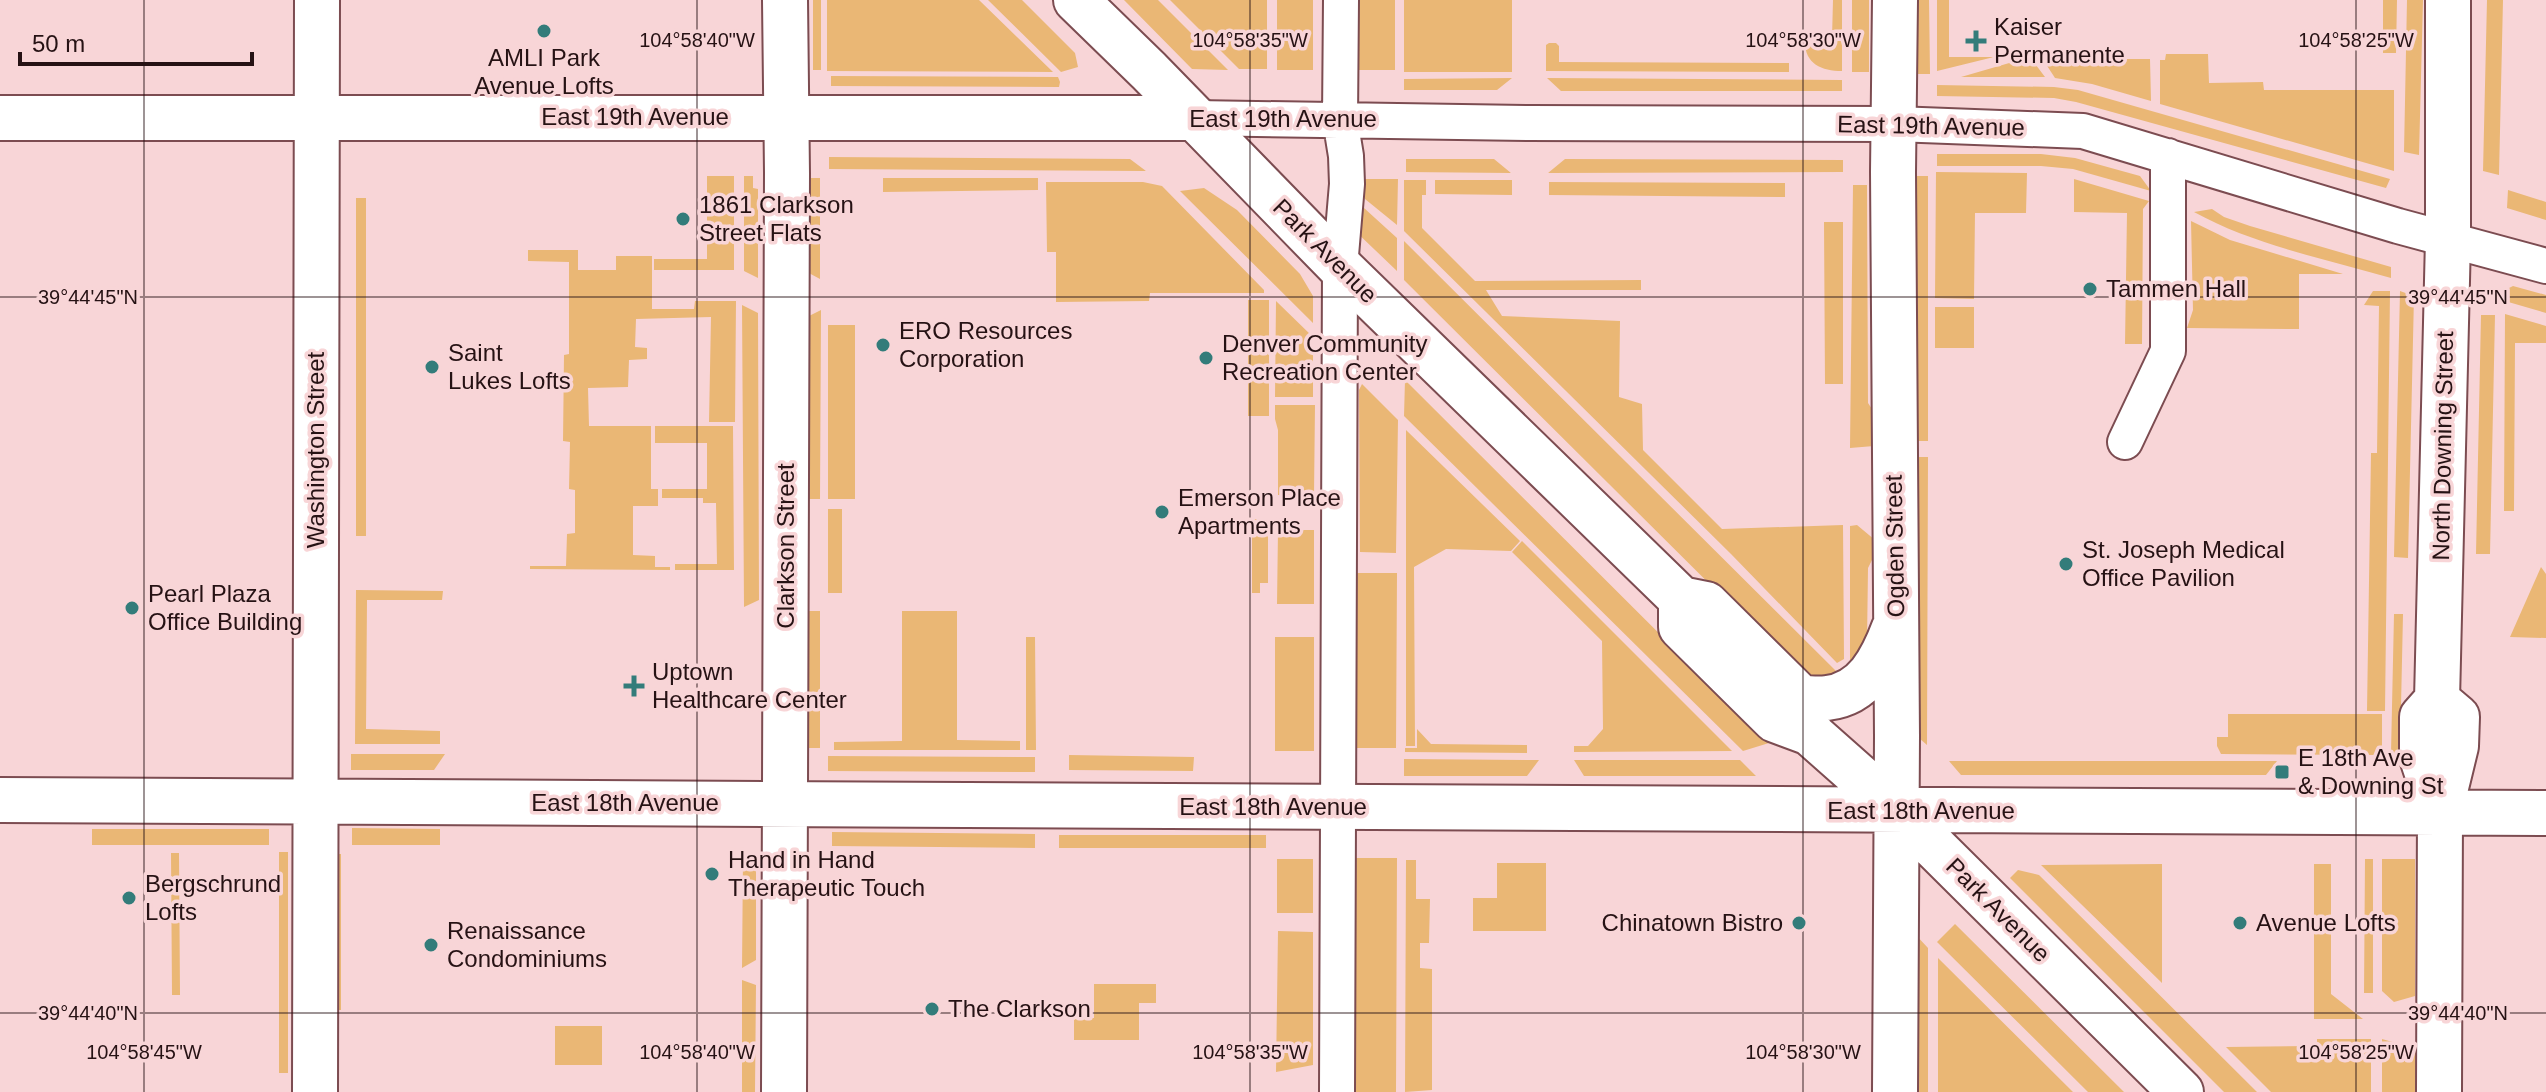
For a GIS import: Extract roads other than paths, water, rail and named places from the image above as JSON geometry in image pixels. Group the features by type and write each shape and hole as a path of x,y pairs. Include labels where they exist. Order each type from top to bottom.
{"main road":[{"name":"Washington Street","path":"315,1092 317,0"},
{"name":"Clarkson Street","path":"784,1092 785,0"},
{"name":"Park Avenue","path":"1076,0 1340,267 1681,599 1706,604 1806,716 1897,810 2181,1092"},
{"name":"Ogden Street","path":"1895,0 1895,1092"},
{"name":"North Downing Street","path":"2439,1092 2440,812 2456,746 2457,717 2437,700 2448,239 2448,0"},
{"name":"East 19th Avenue","path":"0,118 1195,118"},
{"path":"1806,716 1824,699 1841,696 1857,687 1873,671 1886,651 1896,622"},
{"name":"East 18th Avenue","path":"0,800 2546,813"}],"street":[{"path":"1337,1092 1340,267 1347,184 1340,119 1341,0"},
{"name":"East 19th Avenue","path":"1195,118 1895,124 2083,131 2546,266"},
{"path":"2125,442 2168,351 2168,156"}],"place":[{"name":"AMLI Park Avenue Lofts","path":"544,31"},
{"name":"Kaiser Permanente","path":"1976,41"},
{"name":"1861 Clarkson Street Flats","path":"683,219"},
{"name":"Tammen Hall","path":"2090,289"},
{"name":"ERO Resources Corporation","path":"883,345"},
{"name":"Denver Community Recreation Center","path":"1206,358"},
{"name":"Saint Lukes Lofts","path":"432,367"},
{"name":"Emerson Place Apartments","path":"1162,512"},
{"name":"St. Joseph Medical Office Pavilion","path":"2066,564"},
{"name":"Pearl Plaza Office Building","path":"132,608"},
{"name":"Uptown Healthcare Center","path":"634,686"},
{"name":"E 18th Ave & Downing St","path":"2282,772"},
{"name":"Hand in Hand Therapeutic Touch","path":"712,874"},
{"name":"Bergschrund Lofts","path":"129,898"},
{"name":"Chinatown Bistro","path":"1799,923"},
{"name":"Avenue Lofts","path":"2240,923"},
{"name":"Renaissance Condominiums","path":"431,945"},
{"name":"The Clarkson","path":"932,1009"}]}
